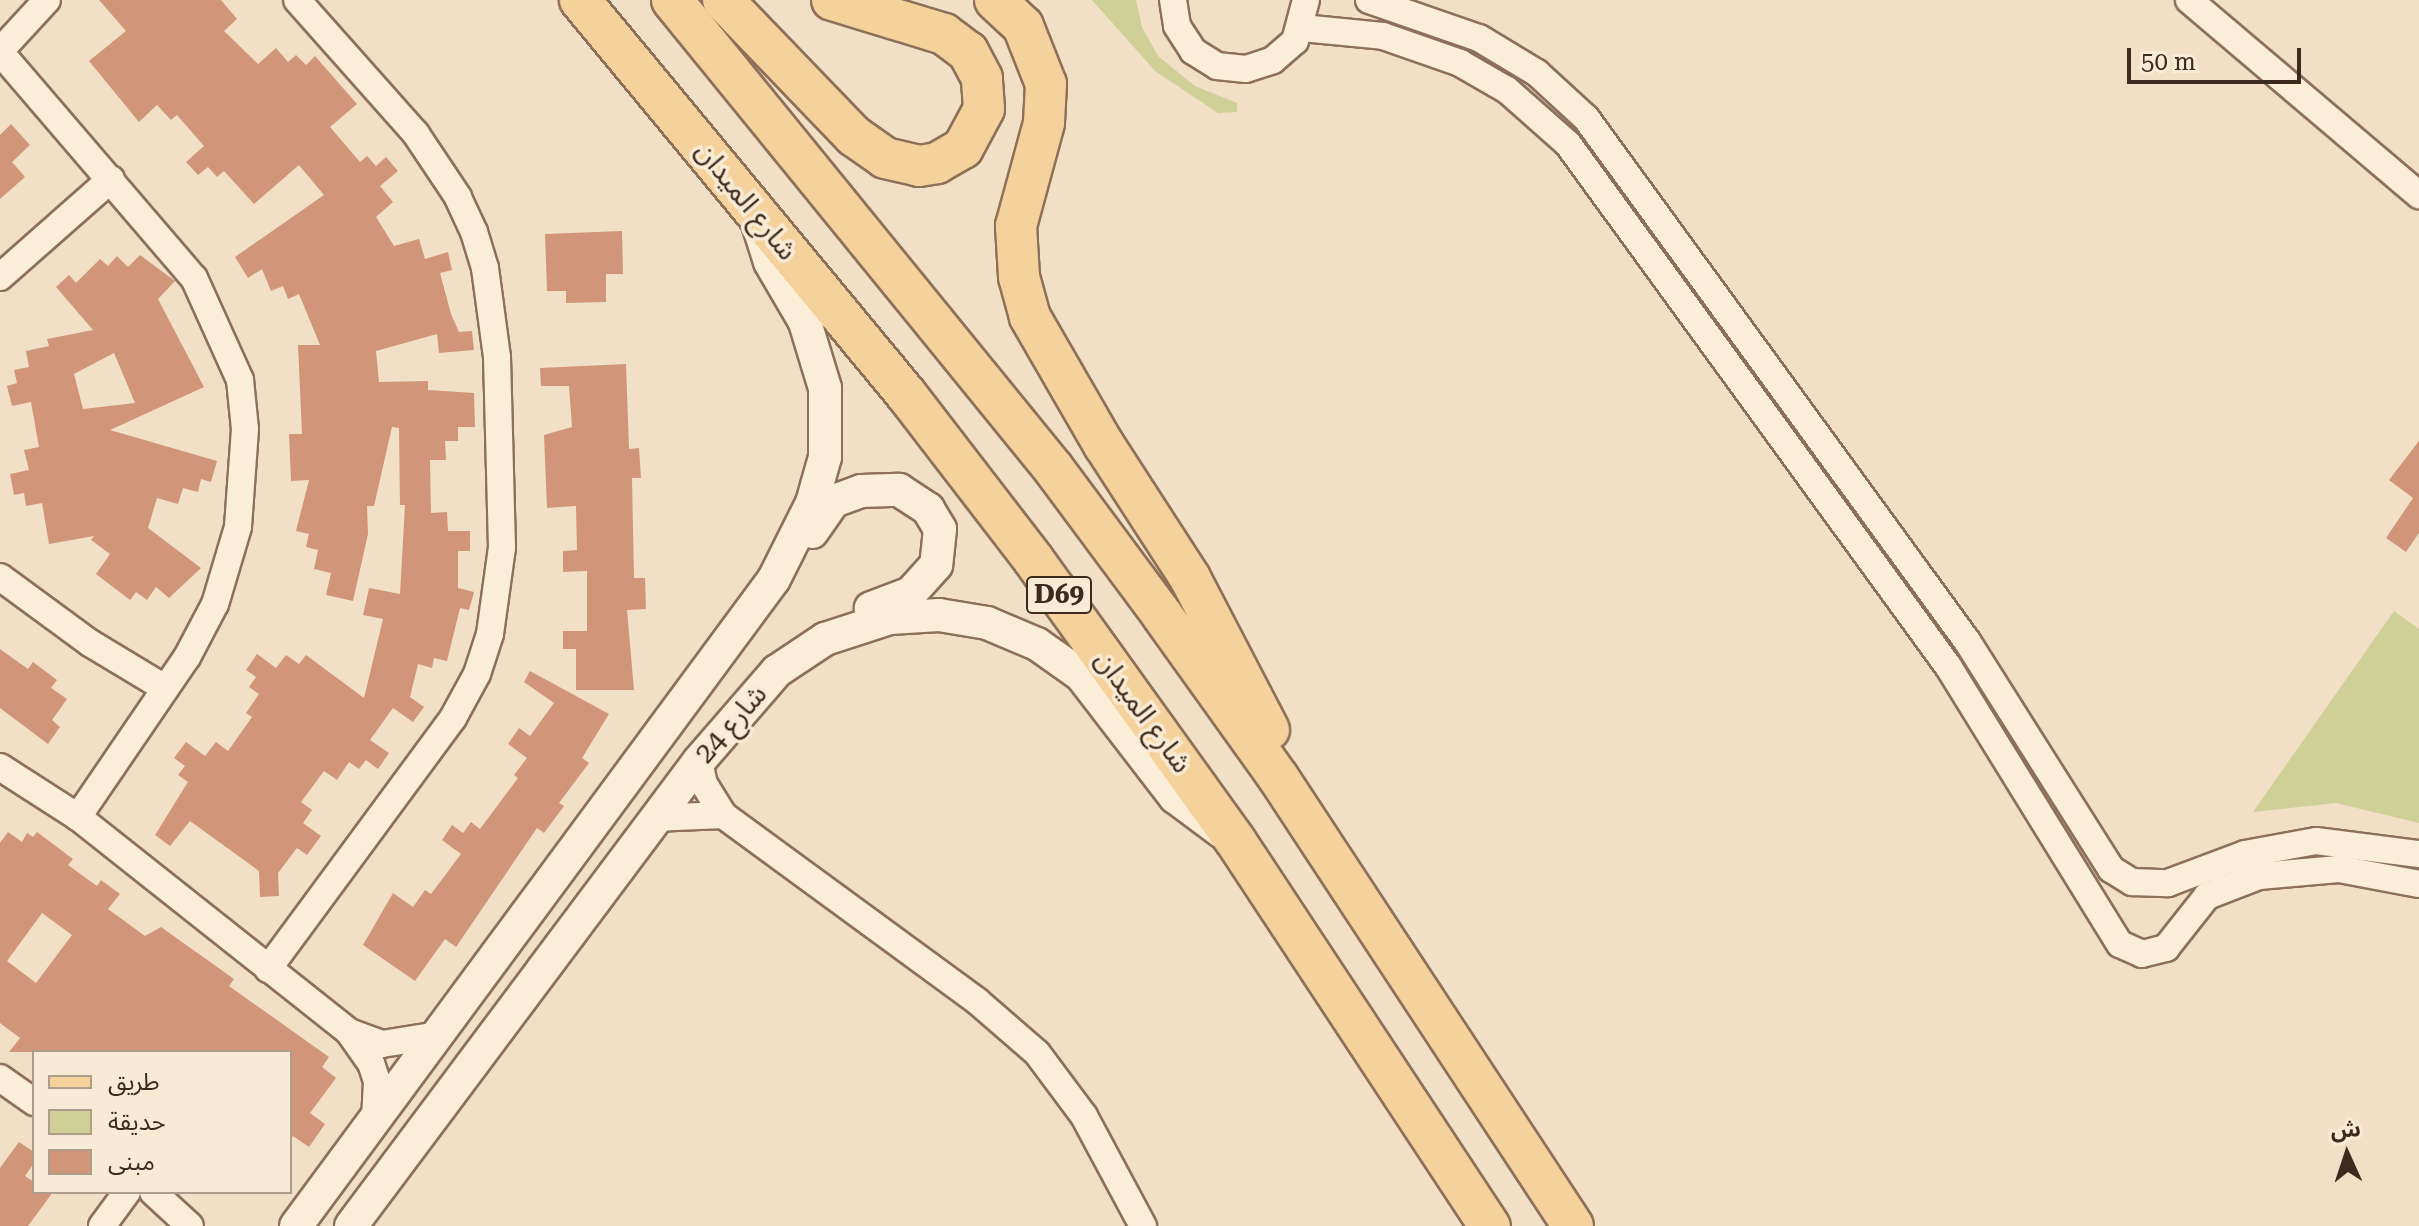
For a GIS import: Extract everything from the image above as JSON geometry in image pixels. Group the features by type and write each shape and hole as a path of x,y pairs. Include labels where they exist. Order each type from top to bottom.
{"main road":[{"name":"شارع الميدان","path":"580,0 906,394 1024,547 1235,840 1490,1226"},
{"name":"D69","path":"672,0 1053,468 1278,777 1573,1226"},
{"path":"723,0 854,136 885,158 919,166 963,148 984,109 982,78 968,52 944,34 832,0"},
{"path":"995,0 1023,26 1046,84 1044,123 1016,226 1019,277 1030,317 1204,603 1269,729 1278,777"}],"street":[{"path":"47,0 0,52 194,278 226,342 241,392 243,478 229,567 202,631 120,749 71,812"},
{"path":"268,969 459,707 490,634 502,548 497,357 485,268 474,232 458,197 416,134 297,0"},
{"path":"1173,0 1177,26 1193,51 1232,69 1273,60 1302,28 1306,0"},
{"path":"2189,0 2419,195"},
{"path":"1378,1 1449,24 1509,54 1586,118 1958,628 2111,869 2132,882 2159,884 2222,863 2251,840 2274,831 2381,833 2419,854"},
{"path":"1302,28 1383,36 1441,55 1507,90 1549,125 1585,165 1948,666 2120,944 2142,954 2166,948 2197,906 2220,889 2259,876 2339,869 2419,886"},
{"path":"0,277 111,179"},
{"name":"شارع 24","path":"296,1226 433,1036 774,579 812,503 825,457 827,422 818,354 770,262 756,214"},
{"path":"774,579 795,560 826,508 845,496 899,490 928,509 940,529 942,546 925,582 895,601 854,613 836,635"},
{"path":"0,577 158,693"},
{"name":"شارع 24","path":"351,1226 699,761 777,671 836,635 890,618 939,615 987,623 1037,644 1100,695 1175,797 1235,840"},
{"path":"699,761 704,784 723,815 1008,1025 1076,1105 1143,1226"},
{"path":"0,767 71,812 349,1032 374,1072 375,1119"},
{"path":"654,818 723,815"},
{"path":"2339,869 2340,834"},
{"path":"2197,906 2290,886 2419,886"},
{"path":"349,1032 391,1044 433,1036"},
{"path":"0,1078 32,1101"},
{"path":"102,1226 126,1194"},
{"path":"155,1194 190,1226"}],"green space":[{"path":"1092,0 1136,0 1142,27 1158,56 1195,86 1237,103 1237,112 1218,113 1155,71"},
{"path":"2394,611 2419,629 2419,823 2336,803 2253,812"}],"building":[{"path":"99,0 221,0 237,19 224,31 258,64 276,48 288,62 296,55 306,65 315,56 357,104 330,127 360,162 367,156 376,166 386,157 398,171 380,186 393,202 376,217 394,246 419,239 425,259 448,252 452,270 440,273 451,314 459,332 472,331 474,350 439,353 437,334 376,351 379,382 428,381 428,390 474,393 475,427 458,427 458,441 445,441 446,460 430,460 431,513 447,512 448,531 470,531 470,551 458,551 458,588 474,592 469,610 460,608 447,661 434,658 432,668 418,664 410,697 424,707 413,722 393,708 370,740 389,753 378,769 366,760 359,769 349,762 337,780 324,771 301,802 312,810 303,823 321,836 307,855 297,848 278,873 279,896 260,897 259,871 190,821 170,846 155,835 188,782 178,775 185,766 174,758 186,742 205,756 216,742 228,751 252,717 246,713 259,694 249,687 256,677 246,670 257,654 276,668 286,655 299,664 306,655 364,698 383,619 363,615 369,588 400,594 405,505 400,505 399,428 392,427 374,506 367,506 368,534 353,601 326,595 331,573 314,569 318,550 306,547 309,534 296,531 309,480 291,481 289,434 302,434 298,345 320,345 299,294 288,299 283,286 271,291 262,269 248,278 235,257 324,195 299,165 254,204 224,171 217,177 208,167 198,175 186,162 204,146 177,115 171,120 157,105 139,122 89,61 126,31"},
{"path":"11,124 30,145 12,162 25,177 0,199 0,135"},
{"path":"622,231 623,274 606,274 606,302 566,303 566,291 547,291 545,234"},
{"path":"140,255 175,281 158,299 204,387 110,430 217,461 211,482 201,479 198,492 183,488 178,504 157,498 148,528 201,568 169,598 156,587 147,600 136,592 130,600 96,574 110,554 91,540 94,536 49,544 42,503 26,506 24,493 14,495 10,474 29,470 24,450 39,447 31,402 12,406 7,386 17,383 14,370 29,367 26,351 49,346 47,339 93,330 56,287 69,275 76,283 100,259 108,266 117,256 128,267","holes":["114,353 135,403 83,409 74,374"]},
{"path":"626,364 629,449 639,448 641,478 632,478 634,578 645,578 646,609 627,610 634,690 576,690 576,649 563,649 563,631 587,631 587,571 563,572 563,551 577,550 576,506 547,508 544,435 572,427 569,386 541,386 540,368"},
{"path":"2419,441 2419,533 2406,552 2386,538 2413,498 2389,480"},
{"path":"0,649 28,669 33,662 57,680 51,688 67,699 52,720 60,727 48,744 0,708"},
{"path":"530,671 609,714 582,758 589,763 559,803 564,806 544,833 537,828 456,947 445,939 415,981 363,945 393,893 413,907 425,890 431,894 461,854 442,840 452,825 463,833 471,822 480,829 518,778 514,775 527,758 508,744 519,728 530,736 554,703 524,682"},
{"path":"8,832 22,842 27,833 33,837 37,832 73,859 68,865 97,886 101,880 120,894 108,909 145,936 161,927 234,979 229,986 329,1057 322,1067 336,1078 310,1113 325,1124 309,1147 292,1138 292,1050 9,1052 20,1038 0,1023 0,843","holes":["42,913 72,935 36,983 7,961"]},
{"path":"19,1142 32,1151 32,1166 25,1176 32,1181 32,1194 52,1194 28,1226 0,1226 0,1168"}]}
